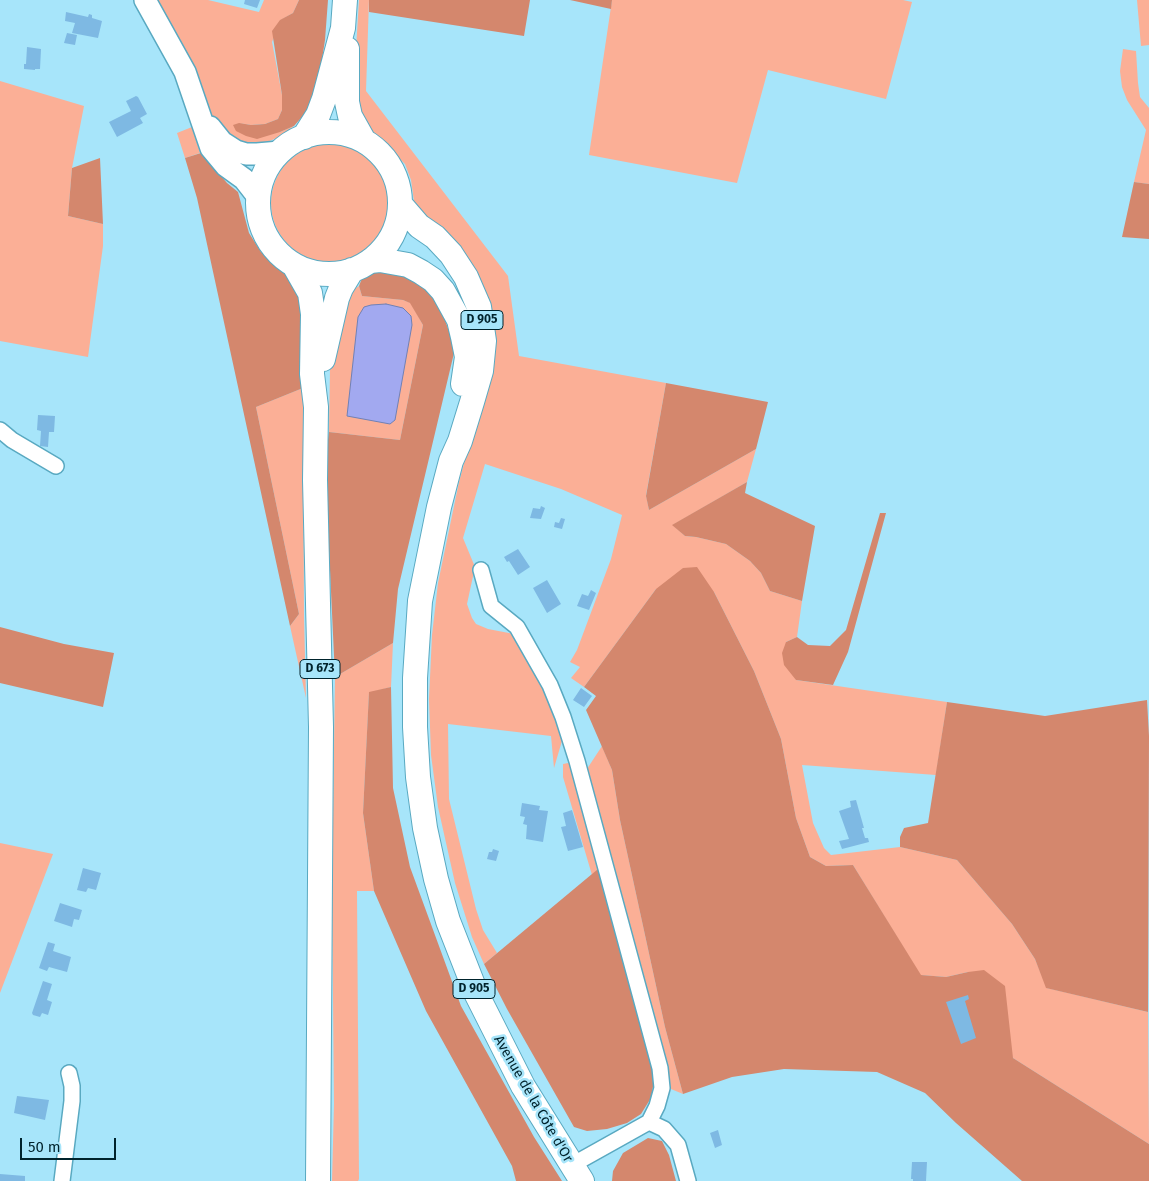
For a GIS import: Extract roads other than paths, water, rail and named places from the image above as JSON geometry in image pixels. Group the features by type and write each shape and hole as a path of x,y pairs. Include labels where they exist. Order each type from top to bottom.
{"main road":[{"path":"145,0 184,72 211,148 226,166 244,178 258,197"},
{"path":"304,137 318,115 324,100 342,28 345,0"},
{"path":"342,28 347,50 350,116 364,141"},
{"path":"196,106 216,136 228,147 246,154 280,152"},
{"path":"316,133 352,136 364,141 381,155 394,174 400,204 394,232 384,248 361,265 338,273 322,274 294,265 276,250 266,236 260,220 258,197 263,177 270,164 280,152 296,141 316,133"},
{"name":"Avenue de la Côte d'Or","path":"400,204 419,226 435,237 451,254 466,277 481,316 484,341 481,370 460,441 451,461 428,555 420,601 417,639 415,728 418,777 425,828 448,922 477,995 523,1086 577,1173"},
{"name":"Avenue de la Côte d'Or","path":"361,265 380,260 394,261 408,265 421,272 443,291 459,320 467,358 451,439 451,461"},
{"name":"D 673","path":"294,265 305,283 313,303 312,374 316,407"},
{"name":"D 673","path":"318,1181 321,727 314,480 316,407 325,349 337,298 341,288 361,265"}],"street":[{"path":"0,430 12,440 56,466"},
{"path":"481,570 491,606 517,626 550,685 563,716 577,761 660,1068 662,1088 657,1106 649,1122 577,1173"},
{"path":"62,1181 72,1101 72,1086 69,1073"},
{"path":"649,1122 664,1129 678,1145 688,1181"}],"water":[{"path":"386,304 403,308 411,316 412,325 395,420 390,424 347,416 358,317 364,307"}]}
